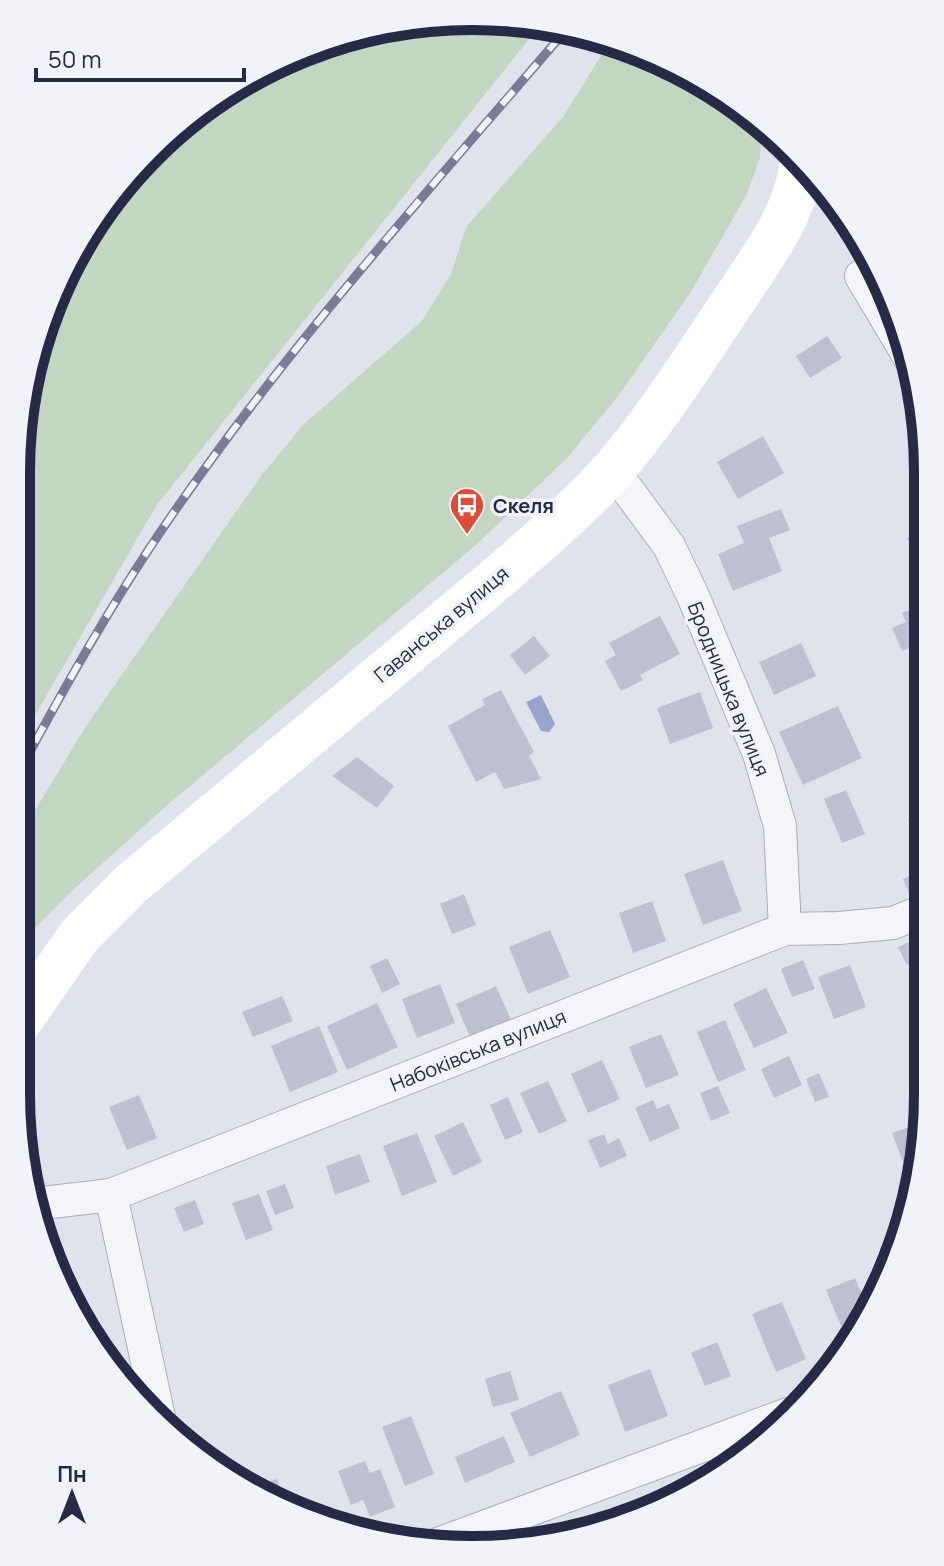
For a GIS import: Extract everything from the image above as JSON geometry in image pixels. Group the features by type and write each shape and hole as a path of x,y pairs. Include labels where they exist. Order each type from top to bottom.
{"street":[{"name":"Гаванська вулиця","path":"30,1007 80,935 131,884 501,575 613,470 772,243 788,211 799,175"},
{"path":"861,276 886,319"},
{"name":"Бродницька вулиця","path":"613,470 669,546 759,754 780,826 785,929"},
{"name":"Набоківська вулиця","path":"44,1203 111,1195 785,929 893,923 914,914"},
{"path":"111,1195 156,1404"},
{"path":"461,1536 769,1421"}],"green space":[{"path":"472,30 533,34 156,506 30,724 30,472 38,386 53,330 64,303 104,226 159,159 203,121 251,89 303,64 358,45 414,34"},
{"path":"604,50 693,89 718,104 761,138 760,158 746,196 690,293 619,395 567,458 477,544 164,808 74,889 30,935 30,819 86,726 261,476 304,424 422,321 451,274 466,227 563,117"}],"water":[{"path":"541,695 555,724 549,732 541,731 526,702"}],"building":[{"path":"827,336 842,358 810,378 796,356"},
{"path":"763,436 784,473 738,499 717,462"},
{"path":"781,509 790,530 769,538 782,571 733,591 718,554 744,543 737,526"},
{"path":"914,535 914,552 907,538"},
{"path":"914,608 914,646 902,651 892,628 906,622 902,613"},
{"path":"660,616 680,654 640,675 643,680 621,691 605,661 616,655 609,643"},
{"path":"534,636 550,656 525,675 510,655"},
{"path":"801,643 816,676 774,695 759,662"},
{"path":"501,690 534,752 529,756 541,779 504,789 495,772 476,782 448,726 485,705 482,699"},
{"path":"700,692 713,728 670,744 657,708"},
{"path":"838,706 862,758 803,785 779,732"},
{"path":"357,757 394,786 377,808 332,776"},
{"path":"846,790 865,834 842,843 824,799"},
{"path":"914,817 914,834 908,819"},
{"path":"723,860 742,911 703,925 684,874"},
{"path":"914,874 913,902 903,879"},
{"path":"464,894 476,925 452,934 440,904"},
{"path":"652,901 666,941 633,953 619,913"},
{"path":"550,930 570,977 528,994 509,947"},
{"path":"914,940 914,962 907,965 898,947"},
{"path":"387,958 400,984 382,993 370,966"},
{"path":"803,960 815,989 792,997 781,969"},
{"path":"850,965 866,1007 834,1019 818,977"},
{"path":"440,984 455,1023 417,1038 402,999"},
{"path":"496,986 512,1022 471,1039 456,1004"},
{"path":"766,988 788,1033 754,1048 733,1004"},
{"path":"282,996 293,1021 253,1037 242,1012"},
{"path":"377,1003 398,1047 347,1070 327,1026"},
{"path":"725,1020 746,1070 718,1082 697,1032"},
{"path":"319,1026 338,1072 290,1092 271,1046"},
{"path":"661,1034 679,1075 646,1088 629,1047"},
{"path":"789,1056 802,1085 774,1098 761,1069"},
{"path":"602,1060 620,1099 588,1113 571,1074"},
{"path":"819,1073 829,1097 815,1102 806,1079"},
{"path":"548,1081 567,1121 539,1134 520,1093"},
{"path":"718,1086 730,1113 711,1121 700,1093"},
{"path":"139,1095 157,1138 127,1150 109,1107"},
{"path":"508,1097 523,1132 505,1140 490,1105"},
{"path":"653,1100 657,1109 669,1104 680,1128 650,1142 635,1108"},
{"path":"463,1122 482,1162 453,1176 434,1136"},
{"path":"913,1126 907,1173 892,1133"},
{"path":"417,1133 437,1182 402,1196 383,1146"},
{"path":"604,1134 608,1144 619,1138 627,1156 600,1168 588,1140"},
{"path":"360,1154 370,1182 335,1195 326,1166"},
{"path":"285,1184 294,1208 275,1215 266,1191"},
{"path":"259,1194 273,1230 246,1240 232,1203"},
{"path":"195,1200 204,1224 184,1232 174,1208"},
{"path":"855,1278 863,1298 851,1322 841,1326 826,1290"},
{"path":"782,1302 806,1359 776,1372 752,1314"},
{"path":"717,1342 731,1376 705,1386 691,1353"},
{"path":"650,1369 668,1416 625,1432 608,1385"},
{"path":"510,1371 519,1400 493,1407 485,1379"},
{"path":"561,1391 580,1435 530,1457 510,1413"},
{"path":"411,1416 434,1474 405,1486 382,1427"},
{"path":"504,1436 515,1462 465,1483 455,1457"},
{"path":"365,1461 370,1473 380,1469 395,1507 370,1517 363,1500 351,1505 338,1471"},
{"path":"277,1479 282,1492 277,1490 264,1483"}],"railway":[{"path":"30,752 114,604 149,549 245,414 403,219 559,38"}],"place":[{"name":"Скеля","path":"467,536"}]}
